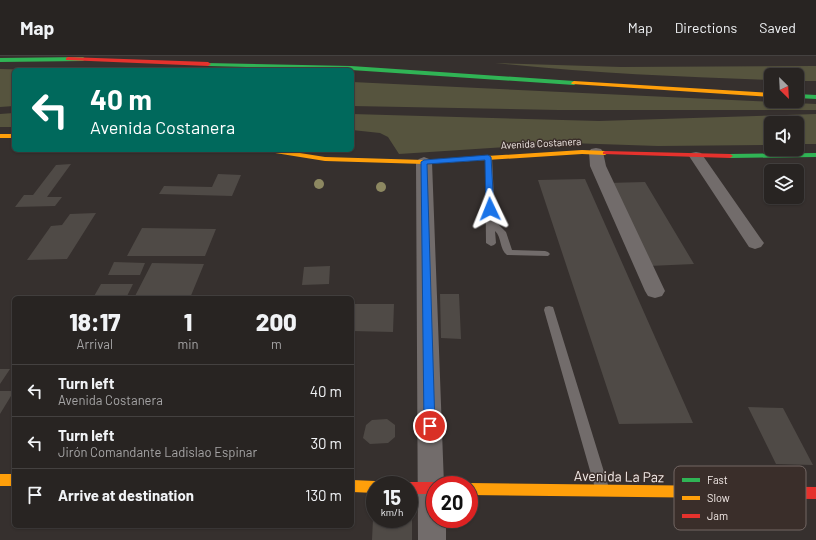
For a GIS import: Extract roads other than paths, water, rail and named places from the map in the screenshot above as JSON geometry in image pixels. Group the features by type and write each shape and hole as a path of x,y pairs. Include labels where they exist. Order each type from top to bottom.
{"main road":[{"path":"0,60 185,56"},
{"path":"68,59 114,62 262,64 352,68"},
{"path":"354,68 641,88 764,95"},
{"path":"804,96 816,97"},
{"path":"0,136 12,136"},
{"name":"Avenida Costanera","path":"281,152 325,159 424,162 488,157 596,152 696,156 816,155"},
{"path":"0,480 12,480"},
{"path":"354,486 366,487"},
{"name":"Avenida La Paz","path":"478,489 674,491"},
{"name":"Avenida La Paz","path":"806,493 816,493"}],"street":[{"path":"596,152 598,166 655,291"},
{"path":"696,156 755,243"},
{"path":"424,162 425,488 432,540"}],"lane":[{"path":"488,157 491,243"},
{"path":"490,222 502,232 508,252 545,254"},
{"path":"549,310 590,451 603,490"}]}
